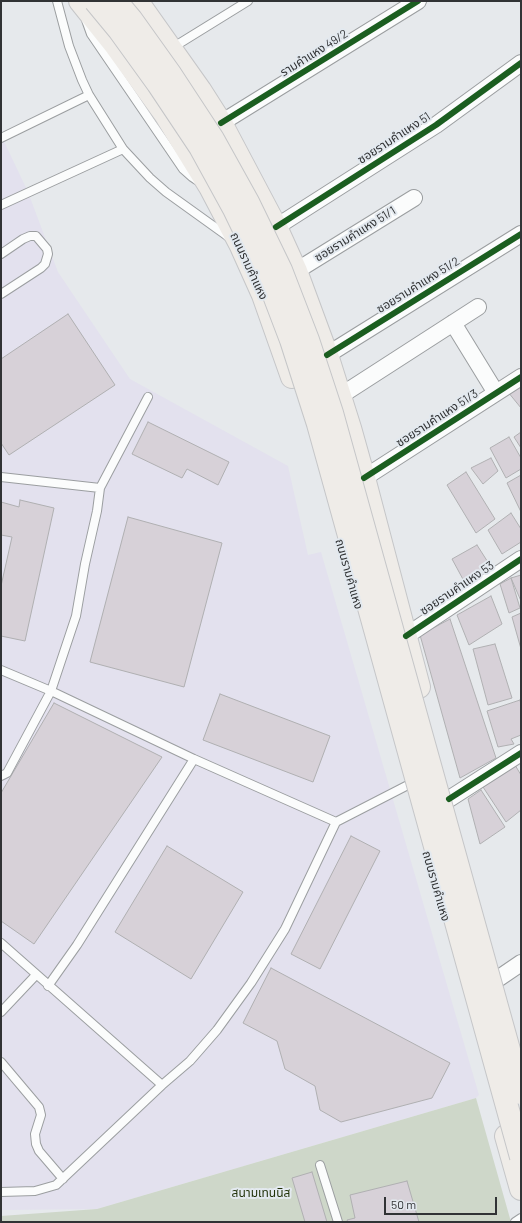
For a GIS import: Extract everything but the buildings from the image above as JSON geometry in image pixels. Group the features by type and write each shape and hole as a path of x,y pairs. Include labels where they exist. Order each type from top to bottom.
{"main road":[{"path":"116,1 131,18 213,139 248,202 281,270 308,340 332,413 521,1093"},
{"path":"137,1 172,48 221,123 276,227 296,270 328,355 364,478 449,799 521,1058"},
{"name":"ถนนรามคำแหง","path":"87,3 160,107 186,147 210,187 241,246 263,296 313,443 521,1189"},
{"name":"ถนนรามคำแหง","path":"87,3 119,30 158,84 200,148 234,209 264,270 291,340 318,424 521,1157"},
{"path":"300,402 339,392"},
{"path":"313,443 350,428"},
{"path":"333,516 371,504"},
{"path":"343,553 381,541"}],"street":[{"name":"รามคำแหง 49/2","path":"221,123 418,1"},
{"name":"ซอยรามคำแหง 51","path":"276,227 436,125 521,63"},
{"name":"ซอยรามคำแหง 51/1","path":"296,270 414,198"},
{"name":"ซอยรามคำแหง 51/2","path":"328,355 521,234"},
{"path":"339,392 478,307"},
{"path":"453,323 496,393"},
{"name":"ซอยรามคำแหง 51/3","path":"364,478 521,376"},
{"name":"ซอยรามคำแหง 53","path":"406,636 521,559"},
{"path":"449,799 521,753"},
{"path":"498,978 521,963"}],"lane":[{"path":"57,1 69,46 89,95 123,148 150,178 166,192 241,246"},
{"path":"172,48 248,1"},
{"path":"1,138 89,95"},
{"path":"1,205 123,148"},
{"path":"1,254 30,236 36,236 47,249 48,254 45,264 41,268 1,294"},
{"path":"1,776 8,772 51,691 76,616 85,564 97,511 100,488 148,397"},
{"path":"1,477 100,488"},
{"path":"1,670 51,691 336,822"},
{"path":"48,986 77,945 194,758"},
{"path":"1,1192 35,1191 56,1185 162,1085 190,1061 217,1030 251,983 285,929 336,822 408,785"},
{"path":"1,943 162,1085"},
{"path":"1,1012 36,975"},
{"path":"1,1062 39,1107 41,1115 35,1134 36,1144 39,1151 63,1179"},
{"path":"320,1165 338,1222"},
{"path":"515,1222 521,1218"}],"shaded area":[{"path":"1,135 28,192 58,272 130,379 288,466 308,555 321,552 479,1095 476,1098 97,1209 1,1210"}],"green space":[{"name":"สนามเทนนิส","path":"476,1098 511,1222 1,1222 1,1216 97,1209"}],"cycle path":[{"path":"221,123 418,1"},
{"path":"276,227 436,125 521,63"},
{"path":"327,355 521,234"},
{"path":"364,478 521,377"},
{"path":"406,636 521,559"},
{"path":"449,799 521,753"}]}
